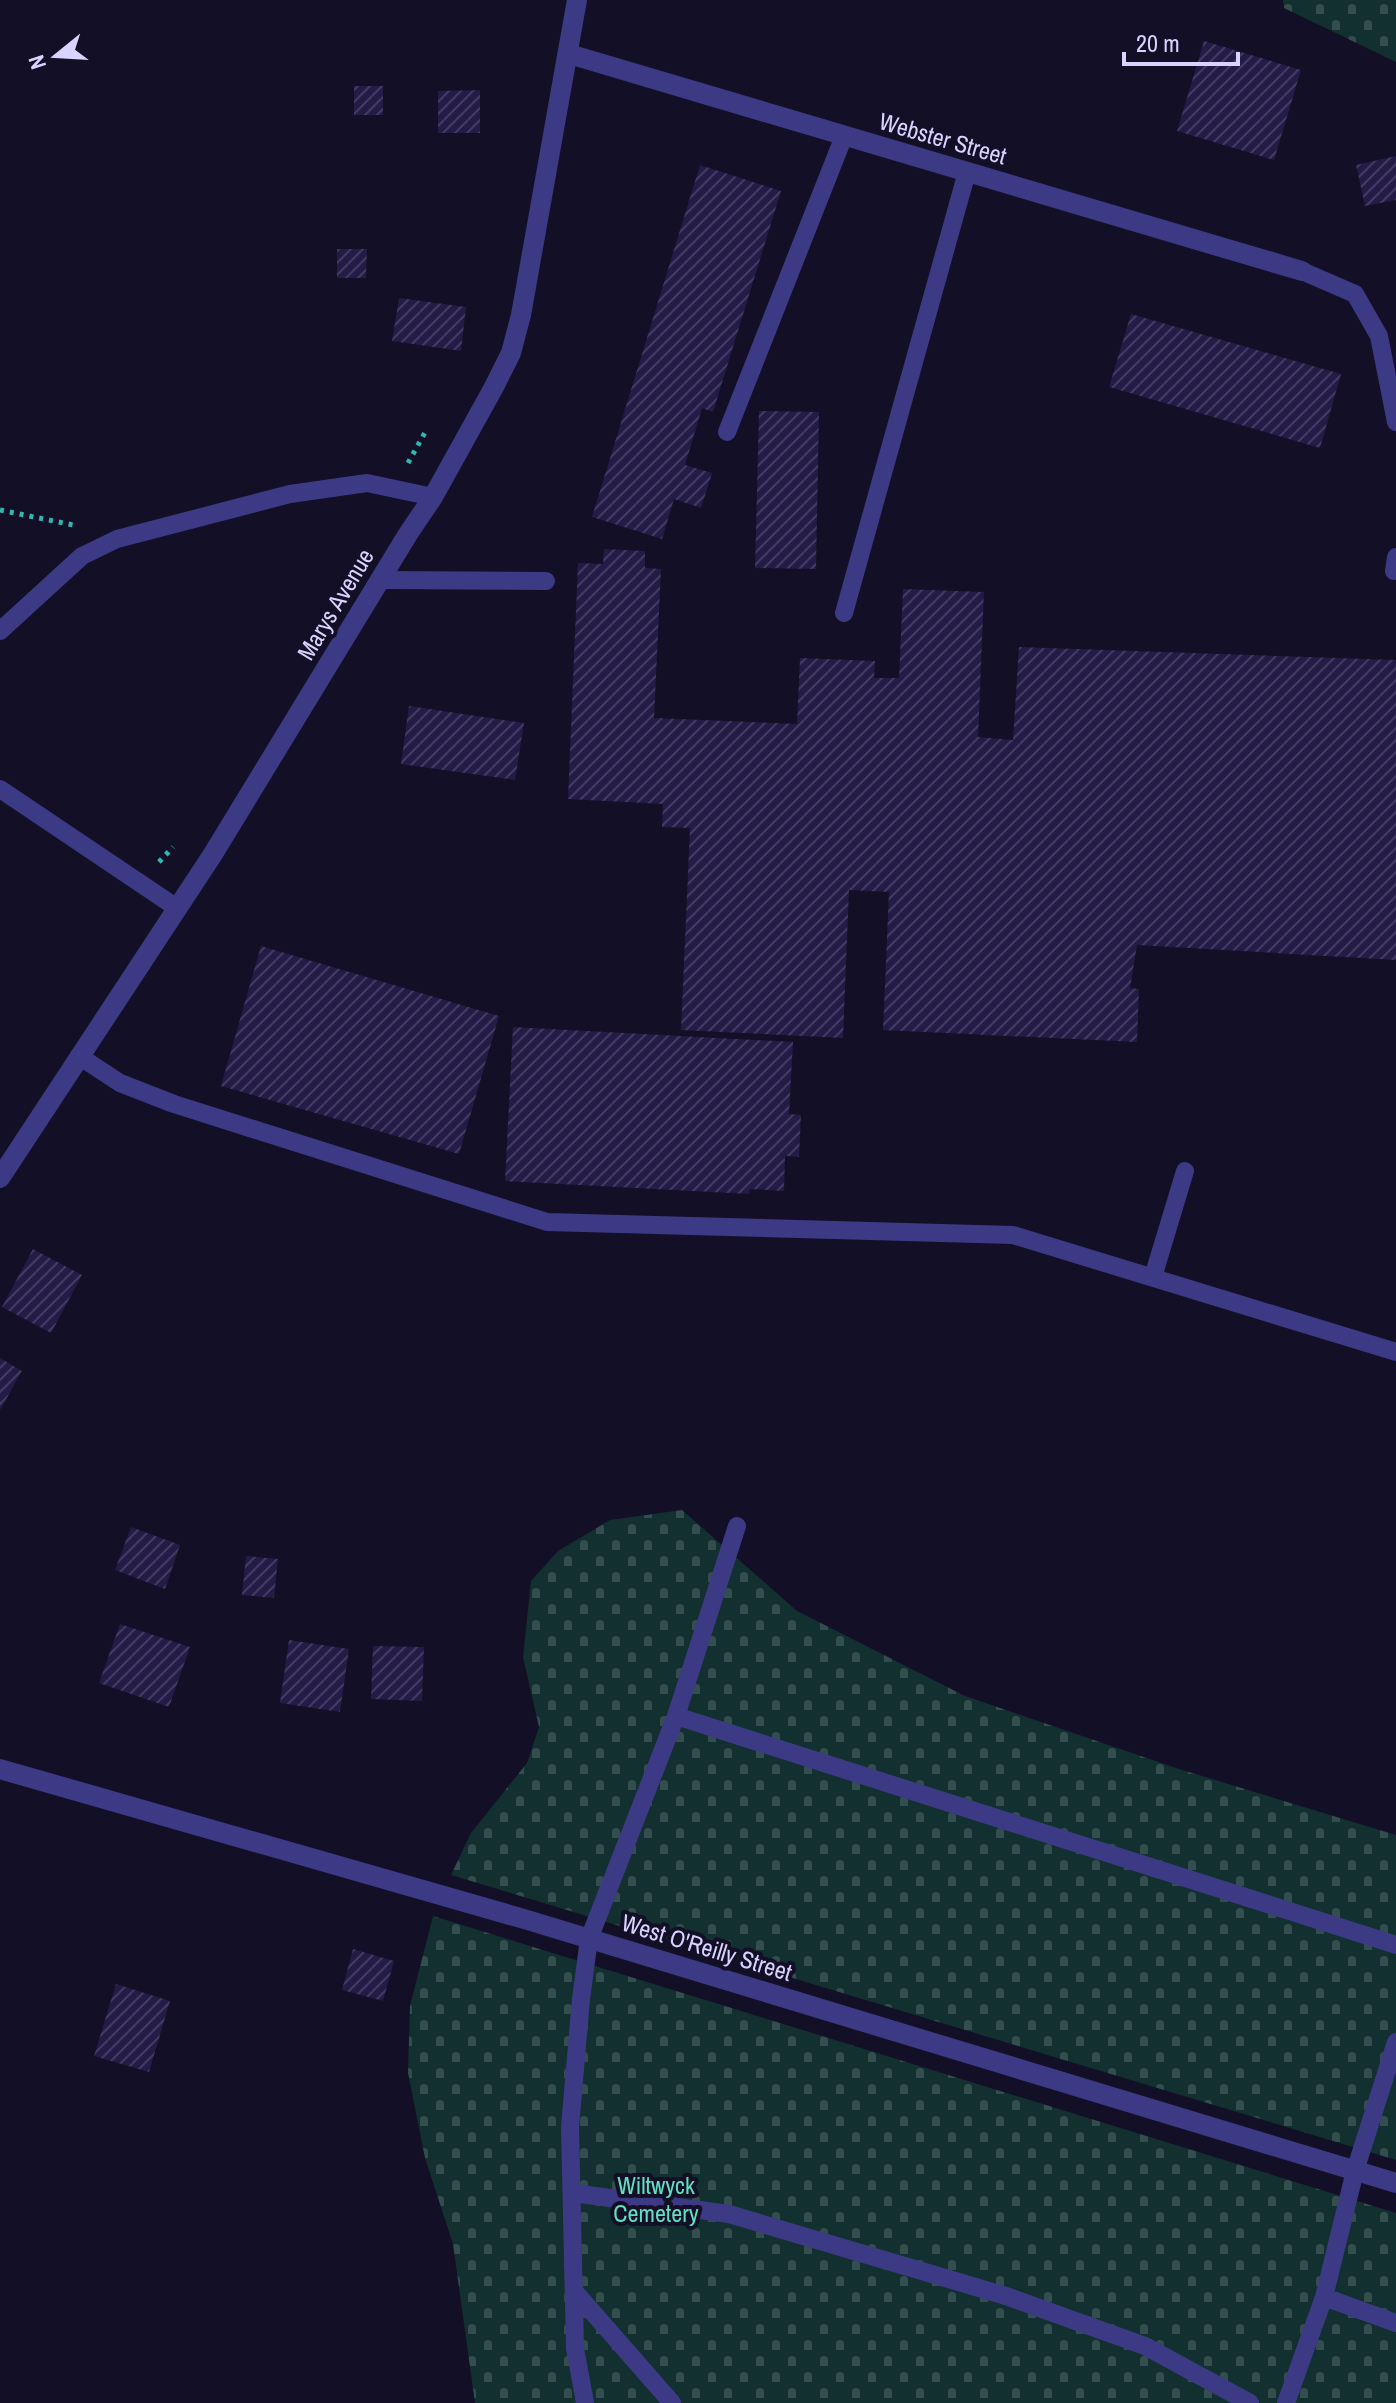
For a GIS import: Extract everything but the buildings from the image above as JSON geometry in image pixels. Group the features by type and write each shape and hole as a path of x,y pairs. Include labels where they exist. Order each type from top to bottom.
{"street":[{"name":"Marys Avenue","path":"0,1178 220,842 433,497 511,353 527,285 577,0"},
{"name":"Webster Street","path":"569,54 1302,271"},
{"name":"West O'Reilly Street","path":"0,1769 589,1939 1396,2183"}],"lane":[{"path":"727,432 844,136"},
{"path":"844,613 967,172"},
{"path":"1302,271 1355,294 1379,336 1396,422"},
{"path":"0,631 82,556 117,539 290,494 367,483 433,497"},
{"path":"380,580 546,581"},
{"path":"0,789 177,908"},
{"path":"79,1056 120,1083 174,1104 547,1222 1013,1235 1396,1352"},
{"path":"1153,1277 1185,1171"},
{"path":"585,2403 575,2348 570,2127 589,1939 676,1716 737,1526"},
{"path":"676,1716 1396,1945"},
{"path":"1286,2403 1324,2297 1355,2171 1396,2042"},
{"path":"573,2193 729,2214 1006,2296 1145,2346 1250,2403"},
{"path":"575,2292 672,2403"},
{"path":"1324,2297 1396,2323"}],"path":[{"path":"0,510 87,528"}],"green space":[{"path":"1283,0 1396,0 1396,62 1284,8"},
{"path":"682,1510 797,1611 965,1696 1179,1769 1396,1835 1396,2160 451,1875 471,1833 527,1763 539,1727 523,1657 531,1581 558,1551 610,1520"},
{"name":"Wiltwyck Cemetery","path":"433,1916 1396,2213 1396,2403 475,2403 453,2244 425,2158 408,2073 410,2006"}]}
